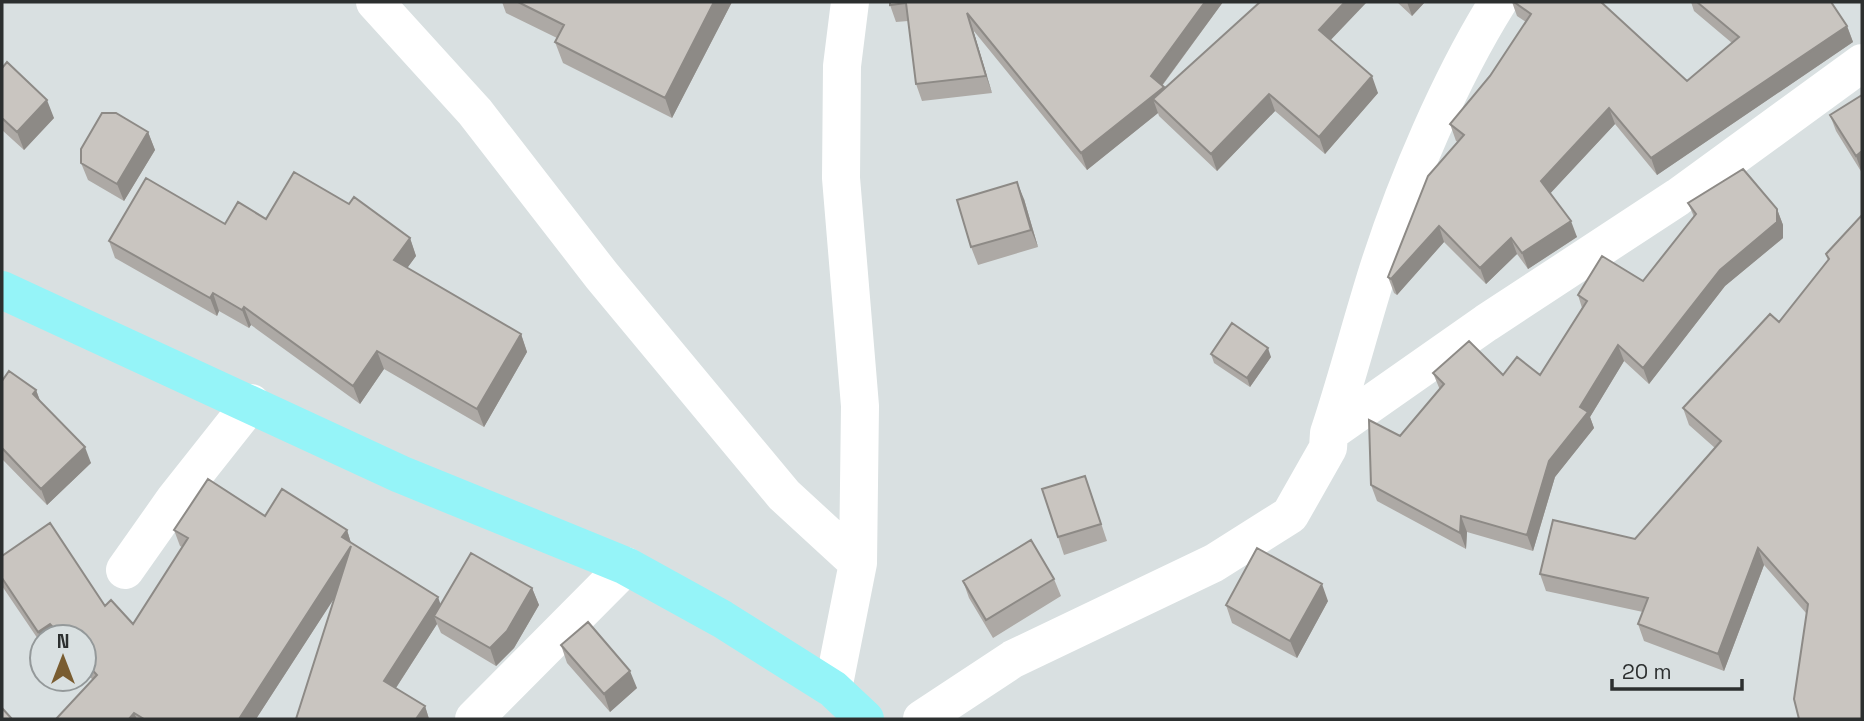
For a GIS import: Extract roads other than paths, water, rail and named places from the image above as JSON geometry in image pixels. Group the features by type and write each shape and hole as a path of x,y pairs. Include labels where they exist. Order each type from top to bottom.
{"main road":[{"path":"2,290 400,474 626,566 722,619 833,689 865,719"}],"street":[{"path":"376,2 475,112 601,276 784,495 858,563"},
{"path":"833,689 858,563 860,405 841,178 842,66 850,2"},
{"path":"922,719 1013,659 1214,563 1290,516 1328,448 1329,433 1378,269 1420,159 1479,32 1498,2"},
{"path":"1329,433 1486,323 1678,197 1862,63"},
{"path":"125,570 175,499 251,403"},
{"path":"474,719 626,566"}]}
